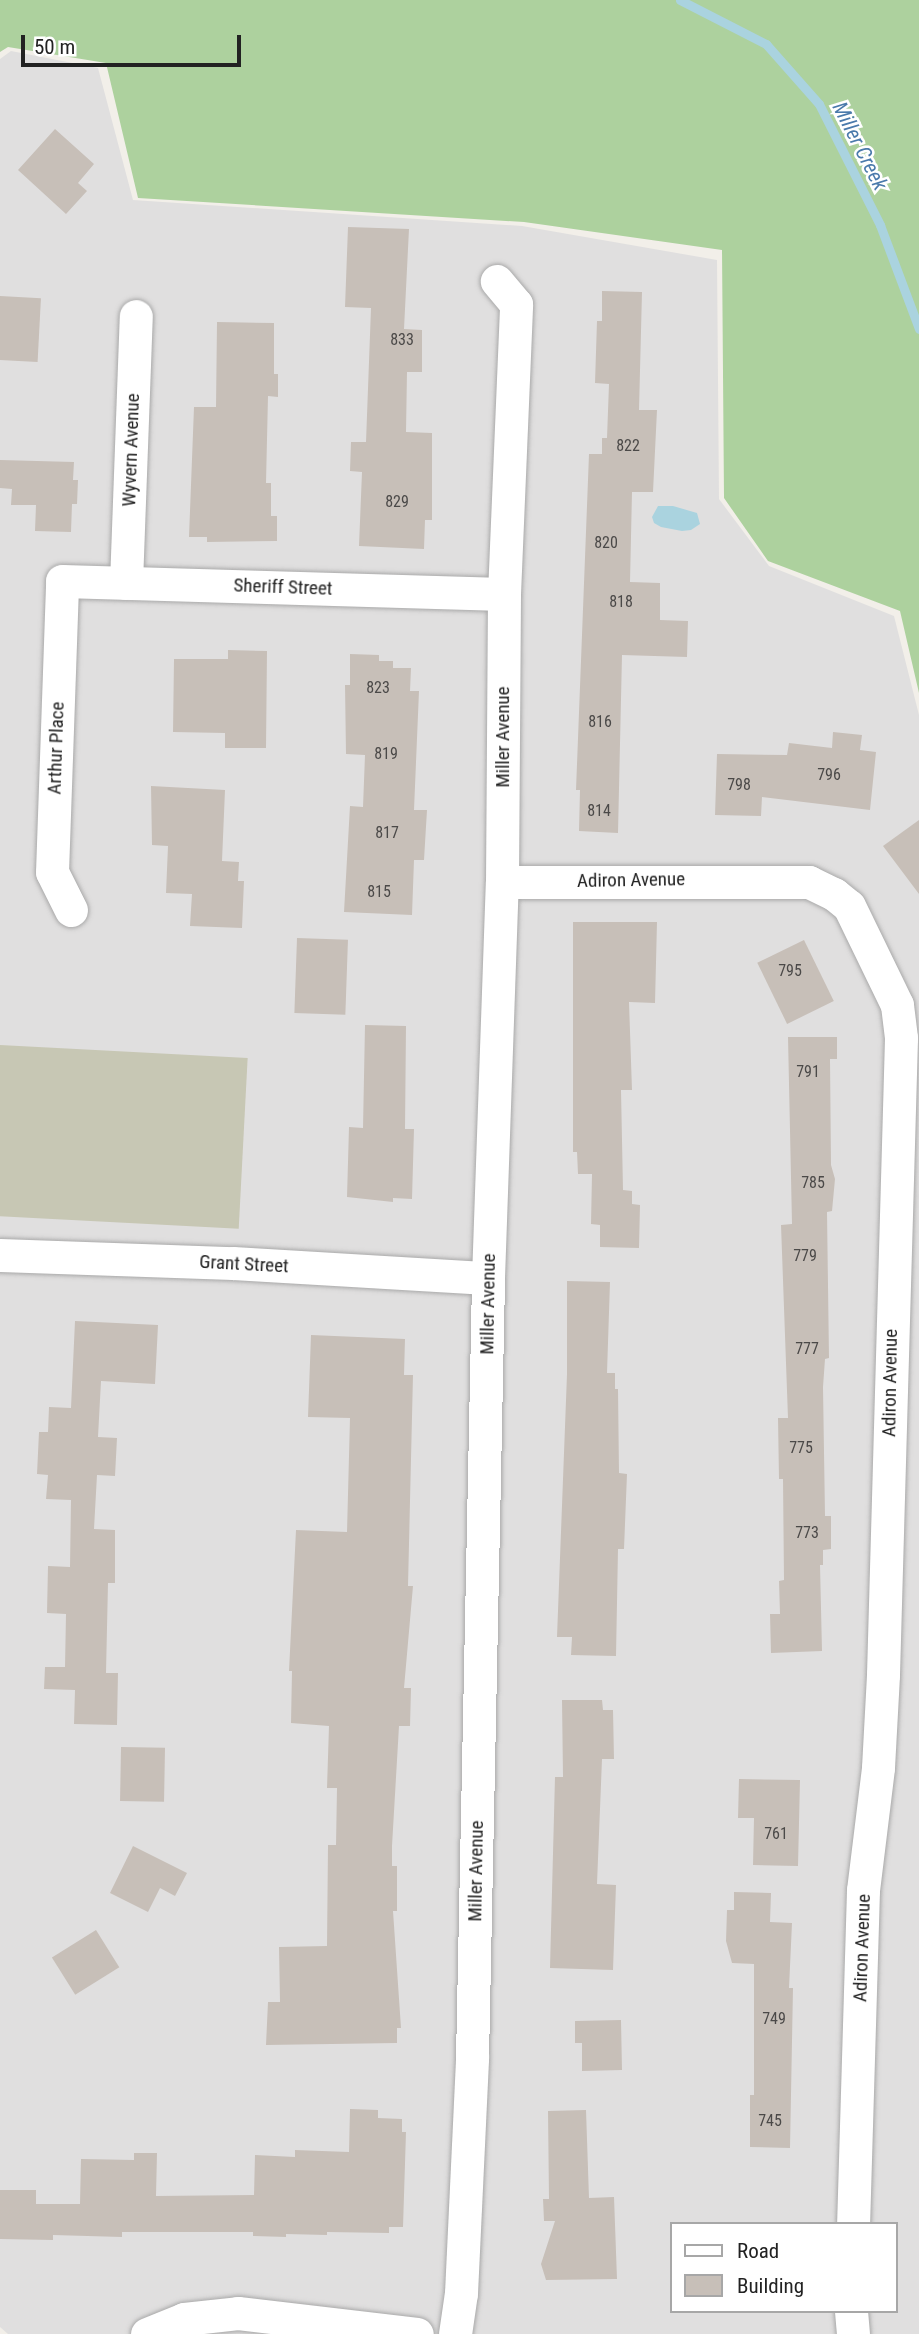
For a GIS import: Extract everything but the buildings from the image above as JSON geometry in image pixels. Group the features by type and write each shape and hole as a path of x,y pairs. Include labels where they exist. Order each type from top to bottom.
{"street":[{"name":"Miller Avenue","path":"455,2334 461,2293 472,2058 488,1278 502,882 504,594 516,304 497,281"},
{"name":"Wyvern Avenue","path":"126,583 136,316"},
{"name":"Sheriff Street","path":"62,581 504,594"},
{"name":"Arthur Place","path":"62,581 52,872 71,910"},
{"name":"Adiron Avenue","path":"502,882 809,881 834,894 849,906 897,1005 901,1038 883,1675 878,1768 863,1890 853,2222"},
{"name":"Grant Street","path":"0,1255 233,1263 488,1278"},
{"path":"147,2334 184,2319 238,2313 417,2334"},
{"path":"851,2313 853,2334"}],"shaded area":[{"path":"11,51 98,68 133,200 522,226 717,260 719,499 769,566 894,616 919,715 919,2334 8,2334 0,2327 0,59"},
{"path":"0,1045 248,1058 239,1229 0,1216"}],"green space":[{"path":"0,0 919,0 919,693 900,611 768,561 724,498 722,250 524,222 138,198 106,63 8,47 0,52"}],"water":[{"path":"658,506 673,506 697,513 700,524 691,530 682,531 661,527 654,523 652,517"}],"waterway":[{"name":"Miller Creek","path":"680,0 766,44 819,104 880,225 919,329"}]}
